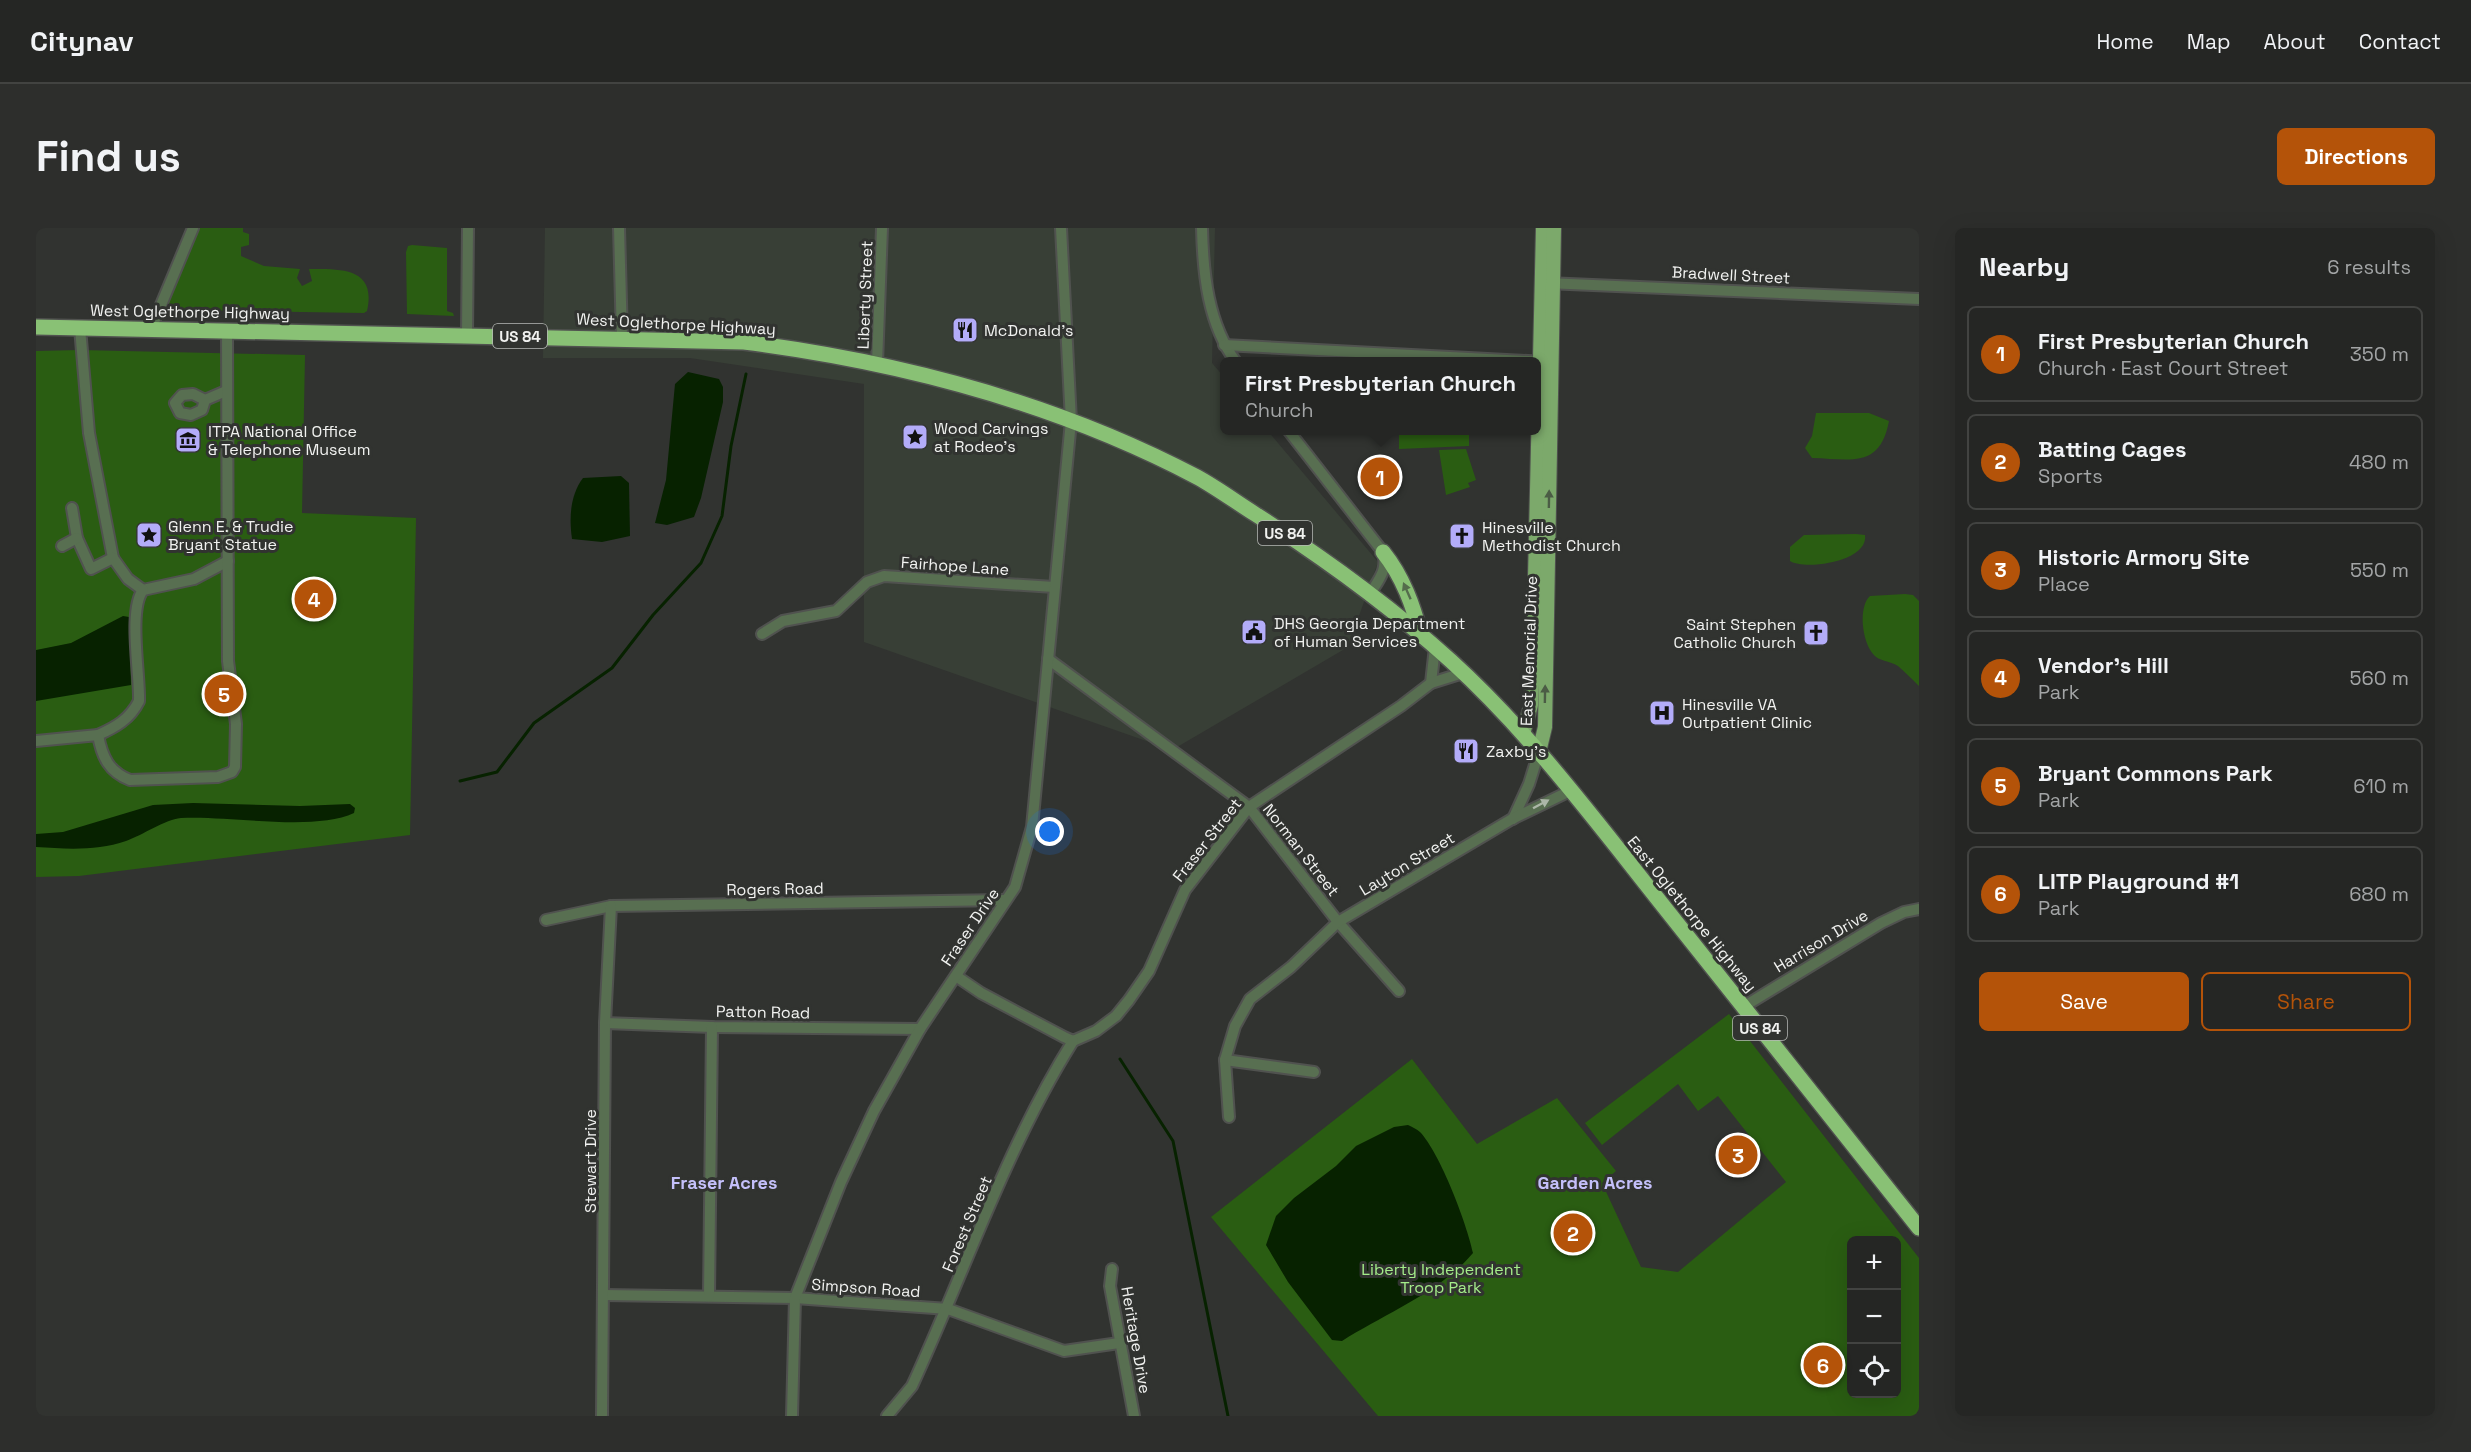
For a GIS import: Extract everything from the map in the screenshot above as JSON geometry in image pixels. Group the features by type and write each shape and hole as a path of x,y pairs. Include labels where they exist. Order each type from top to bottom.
{"highway":[{"name":"West Oglethorpe Highway","path":"36,327 744,342 815,351 878,364 973,387 1071,421 1199,478 1287,534 1370,594 1421,636"},
{"path":"1383,552 1395,567 1407,590 1421,636"},
{"name":"East Oglethorpe Highway","path":"1421,636 1463,673 1539,752 1919,1228"}],"main road":[{"name":"East Memorial Drive","path":"1543,228 1548,283"},
{"name":"East Memorial Drive","path":"1523,734 1531,705 1548,283 1554,228"},
{"name":"East Memorial Drive","path":"1539,752 1545,727 1546,362"}],"street":[{"path":"151,329 193,228"},
{"path":"467,335 468,228"},
{"path":"619,228 622,338"},
{"name":"Liberty Street","path":"878,364 882,228"},
{"name":"Fraser Drive","path":"792,1416 795,1298 841,1182 874,1111 920,1029 1015,887 1024,862 1032,827 1071,421 1061,228"},
{"path":"1202,228 1203,256 1210,301 1224,345 1232,357"},
{"name":"Bradwell Street","path":"1548,283 1919,299"},
{"path":"80,328 89,433 113,558 128,579 143,590"},
{"path":"98,735 106,762 116,775 130,780 218,777 232,772 238,750 228,662 227,330"},
{"path":"1224,345 1451,357"},
{"path":"1541,362 1546,362"},
{"path":"205,400 226,391"},
{"path":"1292,435 1383,552 1384,571 1370,594"},
{"path":"72,508 77,538 91,569 113,558"},
{"path":"62,546 77,538"},
{"path":"36,741 98,735 122,722 134,711 139,701 137,615 139,596 143,590 194,579 228,561"},
{"name":"Fairhope Lane","path":"762,634 783,621 836,611 867,582 884,576 1054,587"},
{"path":"1431,683 1435,647"},
{"name":"Norman Street","path":"1048,659 1249,807 1338,922 1399,991"},
{"name":"Fraser Street","path":"1074,1041 1096,1031 1116,1016 1129,1000 1149,971 1185,890 1249,807 1401,706 1431,683 1463,673"},
{"path":"1512,819 1529,784 1539,752"},
{"name":"Layton Street","path":"1229,1117 1225,1060 1235,1026 1250,999 1292,968 1338,922 1512,819 1570,791"},
{"name":"Rogers Road","path":"546,920 611,906 1005,900"},
{"name":"Stewart Drive","path":"602,1416 606,1023 611,906"},
{"name":"Harrison Drive","path":"1743,1006 1881,923 1904,912 1919,909"},
{"path":"956,976 981,993 1074,1041"},
{"name":"Patton Road","path":"606,1023 712,1027 920,1029"},
{"path":"709,1296 712,1027"},
{"name":"Forest Street","path":"887,1416 912,1386 948,1309 1007,1167 1051,1077 1074,1041"},
{"path":"1225,1060 1314,1072"},
{"name":"Heritage Drive","path":"1112,1269 1110,1286 1134,1416"},
{"name":"Simpson Road","path":"604,1295 795,1298 948,1309 1064,1351 1119,1343"}],"shaded area":[{"path":"545,228 1215,228 1212,363 1220,372 1220,435 1271,435 1378,562 1348,647 1172,750 864,642 864,384 690,358 543,358"},
{"path":"688,372 719,379 723,387 723,402 701,498 694,517 667,525 655,523 666,480 675,384"},
{"path":"621,476 629,483 630,536 602,542 572,539 571,507 575,492 583,478"},
{"path":"123,616 129,617 131,685 36,701 36,650 71,643"},
{"path":"193,803 300,806 350,804 355,808 354,813 337,819 316,821 270,822 181,818 115,844 70,849 36,847 36,834 63,832 153,805"},
{"path":"1408,1125 1420,1132 1436,1156 1459,1208 1473,1253 1444,1280 1411,1302 1342,1341 1332,1340 1288,1282 1266,1245 1276,1216 1294,1198 1336,1166 1356,1146 1394,1127"}],"green space":[{"path":"199,228 243,228 243,232 249,234 249,245 241,247 241,256 264,266 300,269 297,278 302,286 312,281 309,269 333,269 353,274 361,278 367,286 369,297 367,311 364,313 174,310 168,304 168,298"},
{"path":"408,246 447,248 447,311 453,313 454,316 407,314 406,252"},
{"path":"36,351 305,355 302,513 416,518 410,835 79,876 36,877"},
{"path":"1816,413 1869,413 1889,421 1879,447 1871,454 1851,459 1812,458 1805,448 1812,436"},
{"path":"1399,435 1469,435 1469,446 1399,449"},
{"path":"1466,449 1476,480 1468,483 1470,487 1446,495 1439,450"},
{"path":"1804,535 1865,535 1864,544 1857,551 1835,562 1809,565 1790,561 1790,547"},
{"path":"1913,595 1919,601 1919,686 1898,666 1875,656 1869,648 1864,633 1864,608 1870,596"},
{"name":"Liberty Independent Troop Park","path":"1729,1014 1919,1258 1919,1416 1378,1416 1211,1217 1412,1059 1477,1144 1557,1098 1616,1171 1602,1183 1641,1267 1678,1272 1786,1182 1718,1096 1698,1111 1678,1084 1602,1145 1585,1123"}],"waterway":[{"path":"460,781 497,772 534,723 612,668 653,615 701,563 722,516 731,446 746,374"},
{"path":"1120,1059 1173,1141 1228,1416"}],"place":[{"name":"McDonald's","path":"965,330"},
{"name":"Wood Carvings at Rodeo's","path":"915,437"},
{"name":"ITPA National Office & Telephone Museum","path":"188,440"},
{"name":"First Presbyterian Church","path":"1380,477"},
{"name":"Glenn E. & Trudie Bryant Statue","path":"149,535"},
{"name":"Hinesville Methodist Church","path":"1462,536"},
{"name":"Vendor's Hill","path":"314,599"},
{"name":"DHS Georgia Department of Human Services","path":"1254,632"},
{"name":"Saint Stephen Catholic Church","path":"1816,633"},
{"name":"Bryant Commons Park","path":"224,694"},
{"name":"Hinesville VA Outpatient Clinic","path":"1662,713"},
{"name":"Zaxby's","path":"1466,751"},
{"name":"Historic Armory Site","path":"1738,1155"},
{"name":"Batting Cages","path":"1573,1233"},
{"name":"LITP Playground #1","path":"1823,1365"}],"district":[{"name":"Fraser Acres","path":"724,1182"},
{"name":"Garden Acres","path":"1595,1182"}]}
